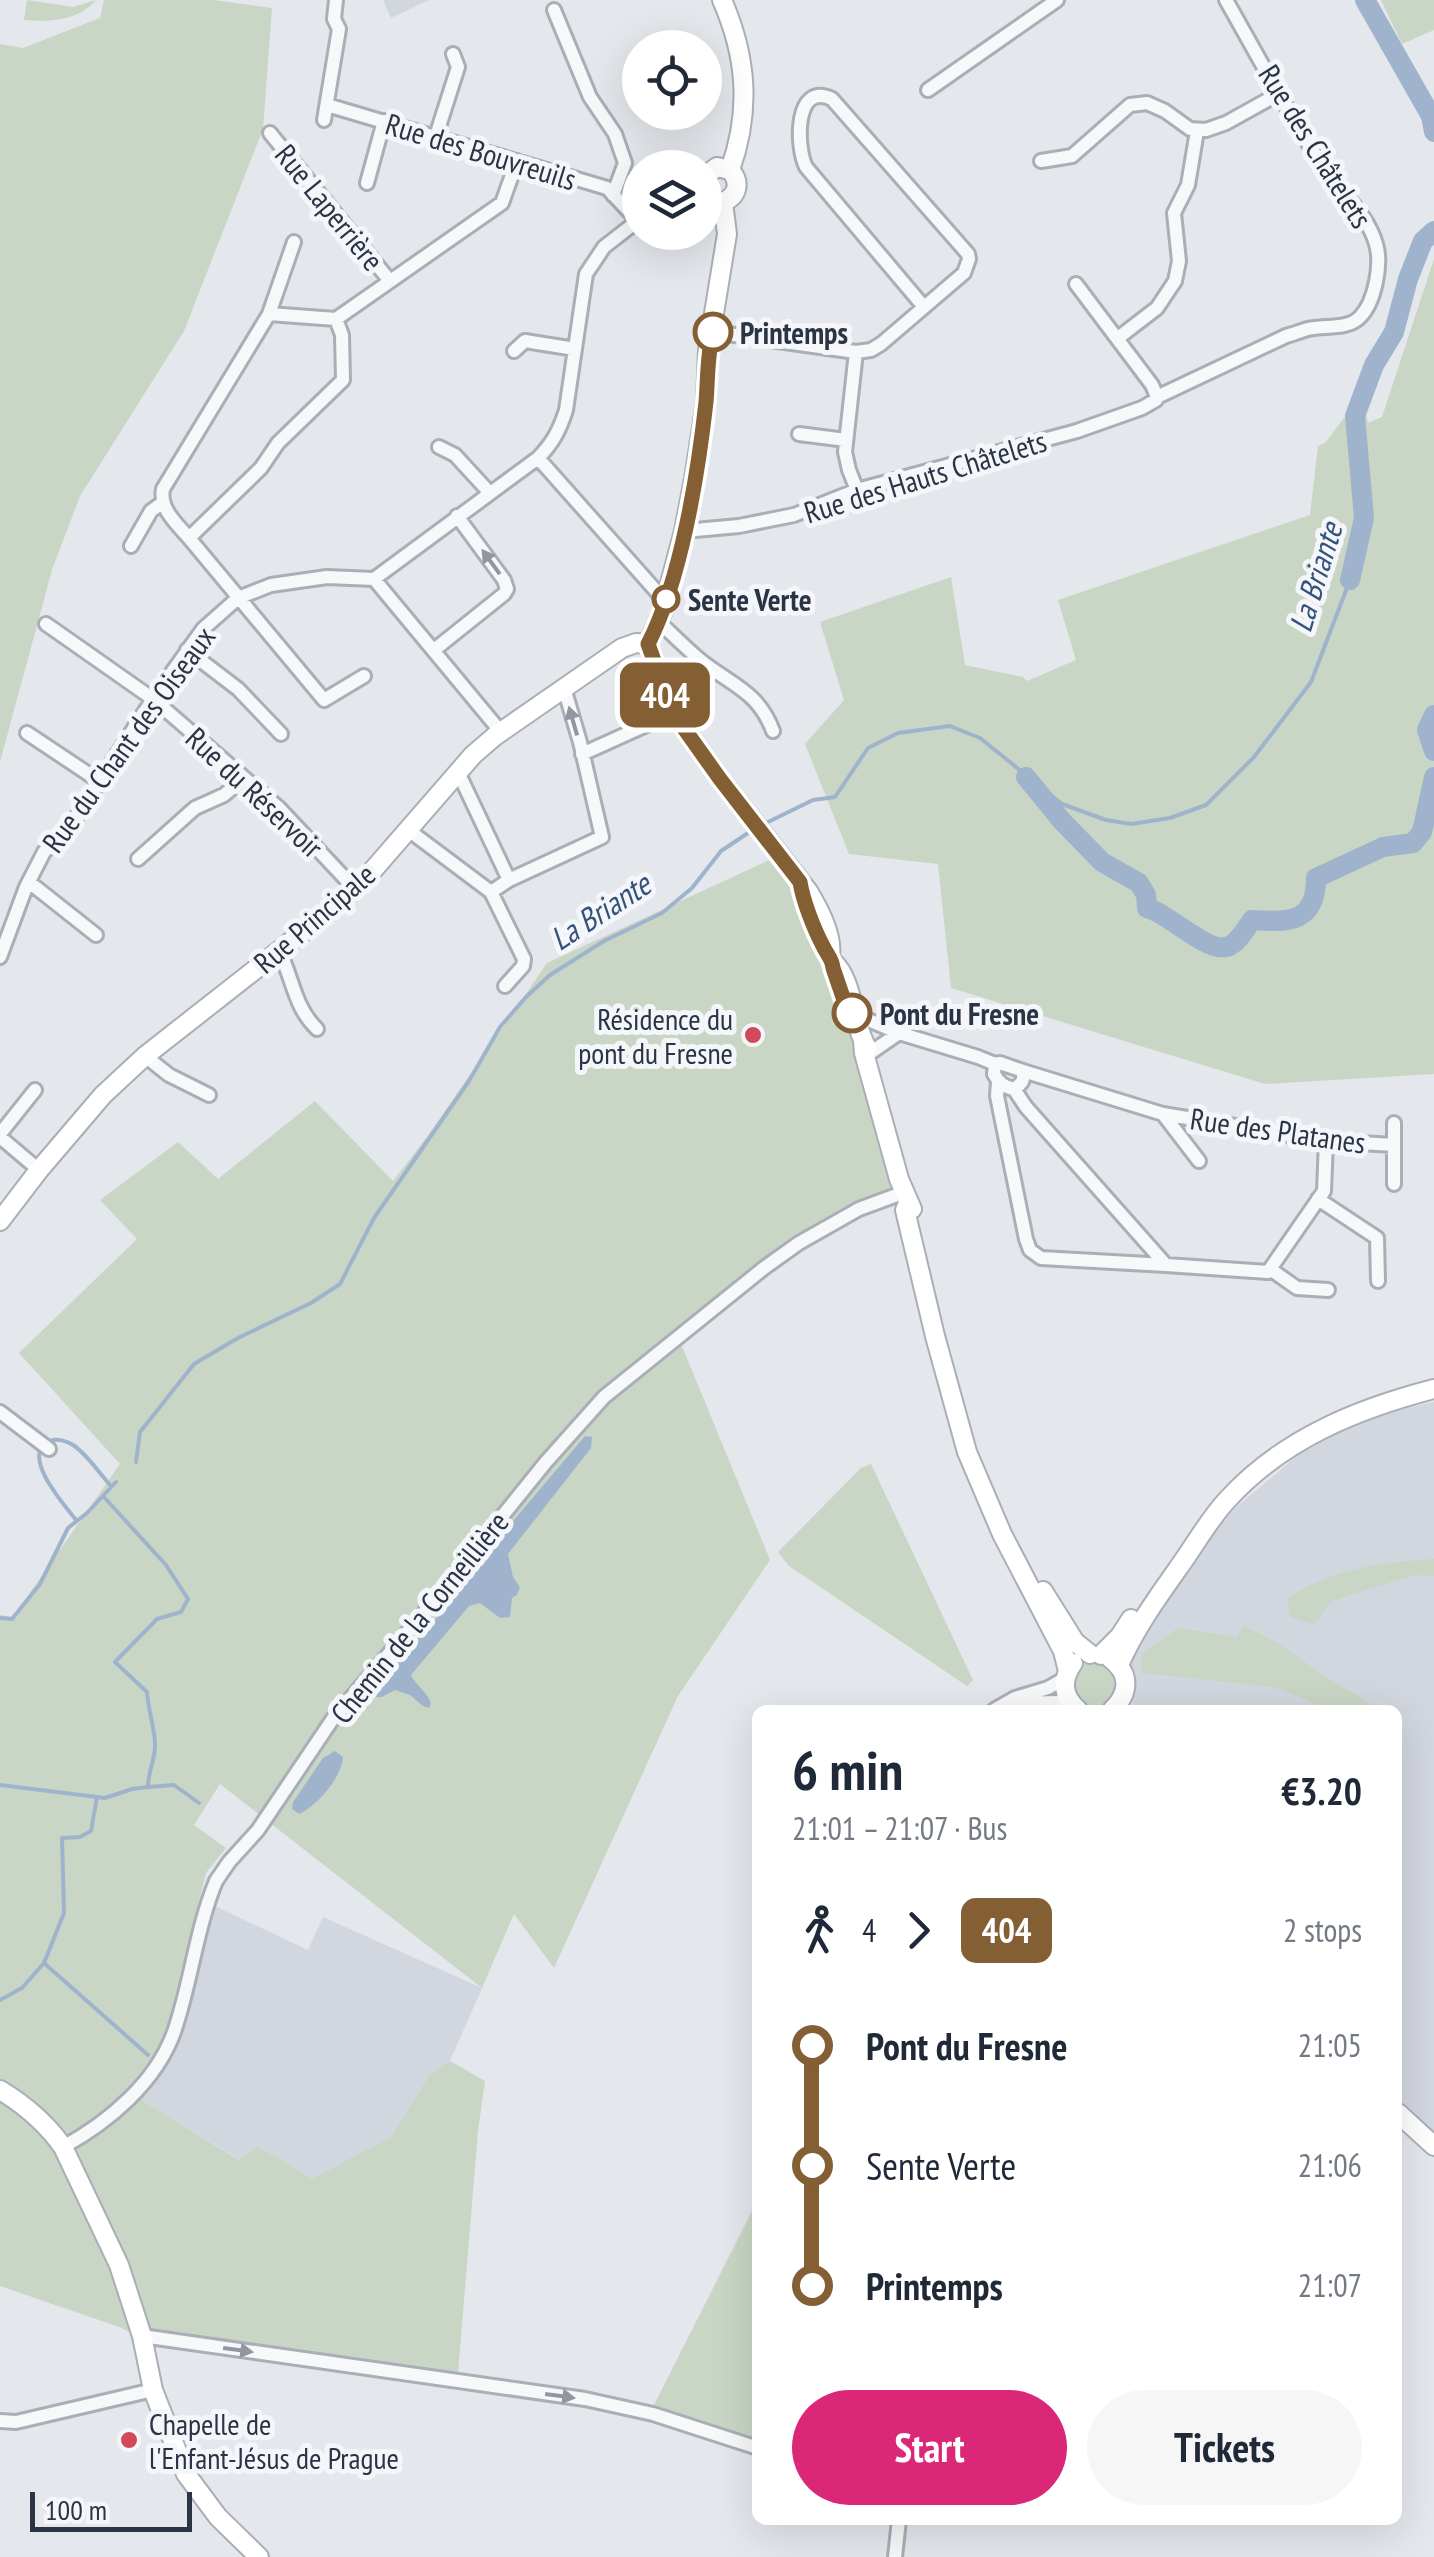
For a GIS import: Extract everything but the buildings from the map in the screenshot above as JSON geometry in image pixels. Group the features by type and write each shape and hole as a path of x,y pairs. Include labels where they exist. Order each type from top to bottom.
{"main road":[{"path":"722,0 734,28 743,70 740,138 730,170"},
{"path":"722,168 730,170 737,188 723,202 727,234 708,350 702,433 684,531 659,622 648,644 673,713 818,908 902,1164 904,1210 967,1452 1002,1534 1063,1652 1066,1698 1072,1705"},
{"name":"Rue Principale","path":"0,1221 103,1095 145,1056 326,914 473,755 622,648 648,644"},
{"path":"1066,1675 1080,1658 1096,1654 1120,1636 1194,1529 1273,1460 1318,1430 1384,1402 1434,1389"},
{"path":"1118,1705 1126,1686 1119,1665 1131,1640 1224,1502"},
{"path":"990,1506 1075,1642 1119,1665"},
{"path":"0,2090 39,2118 63,2147 119,2265 142,2336 153,2390 186,2474 218,2517 258,2557"},
{"path":"1402,2116 1434,2146"}],"street":[{"path":"324,120 339,30 334,20 336,0"},
{"path":"928,90 1057,0"},
{"name":"Rue des Châtelets","path":"1158,397 1286,336 1353,323 1370,301 1378,262 1374,238 1360,213 1325,170 1226,0"},
{"path":"554,10 590,96 615,134 625,163 613,195"},
{"path":"436,136 458,66 453,54"},
{"path":"1040,160 1072,156 1130,106 1147,103 1197,131 1216,128 1280,93"},
{"path":"713,332 856,352 871,350 924,307 967,269 968,254 832,99 824,95 816,96 803,108 800,156 924,307"},
{"name":"Rue des Bouvreuils","path":"327,105 607,188 622,204"},
{"path":"367,184 384,122"},
{"path":"1118,338 1157,308 1175,281 1179,261 1174,213 1188,185 1197,131"},
{"name":"Rue Laperrière","path":"270,133 390,282"},
{"path":"269,314 336,319 502,203 517,161"},
{"path":"501,732 374,579 538,458 550,445 566,410 586,274 604,246 622,233"},
{"path":"294,242 269,314 163,490 162,503 324,700 364,676"},
{"path":"1076,284 1158,397"},
{"path":"189,538 343,380 342,335 336,319"},
{"path":"514,351 524,341 575,350"},
{"path":"856,352 846,462 857,490"},
{"name":"Rue des Hauts Châtelets","path":"684,531 782,518 857,490 1078,431 1142,408 1158,397"},
{"path":"799,434 846,440"},
{"path":"439,447 455,455 489,492"},
{"path":"538,458 665,601"},
{"path":"132,546 151,511 162,503"},
{"path":"434,650 507,589 457,516"},
{"name":"Rue du Chant des Oiseaux","path":"0,957 44,852 70,826 152,699 203,629 238,598 272,584 327,577 374,579"},
{"path":"659,622 702,662 759,703 773,731"},
{"name":"Rue du Réservoir","path":"46,624 152,699 279,808 354,888"},
{"path":"187,650 238,689 281,734"},
{"path":"491,892 602,838 564,688"},
{"path":"582,754 673,713"},
{"path":"27,733 99,781"},
{"path":"458,772 509,880"},
{"path":"138,859 195,808 224,796 244,778"},
{"path":"407,829 491,892 524,959 523,966 504,986"},
{"path":"29,882 96,936"},
{"path":"280,951 297,1003 317,1029"},
{"path":"852,1013 899,1034 1023,1070 1024,1080 1014,1089"},
{"path":"866,1047 899,1034"},
{"path":"145,1056 170,1075 209,1095"},
{"path":"995,1064 997,1096 1026,1239 1030,1250 1041,1258 1265,1273 1324,1191 1326,1140"},
{"name":"Rue des Platanes","path":"1023,1070 1162,1114 1326,1140 1394,1145"},
{"path":"998,1082 1014,1089 1166,1265"},
{"path":"35,1090 0,1136 39,1170"},
{"name":"Rue des Platanes","path":"1162,1114 1199,1161"},
{"path":"1394,1123 1394,1184"},
{"name":"Chemin de la Corneillière","path":"63,2147 105,2121 158,2064 173,2034 210,1895 222,1872 258,1830 332,1720 604,1396 764,1268 830,1224 882,1199 905,1193"},
{"path":"1318,1199 1377,1238 1378,1281"},
{"path":"1270,1269 1297,1288 1328,1290"},
{"path":"0,1412 44,1446"},
{"path":"1003,1705 1048,1688 1066,1675"},
{"path":"1014,1705 1041,1701 1067,1705"},
{"path":"142,2336 586,2400 653,2414 752,2446"},
{"path":"0,2421 16,2422 153,2390"},
{"path":"895,2557 898,2525"}],"shaded area":[{"path":"383,0 429,0 391,18"},
{"path":"1434,1402 1434,2138 1402,2108 1402,1705 1133,1705 1133,1650 1196,1553 1234,1509 1298,1455 1369,1416"},
{"path":"200,1899 308,1950 323,1917 482,1988 450,2061 429,2075 391,2137 312,2180 258,2146 240,2160 126,2090 163,2042"}],"green space":[{"path":"27,0 73,7 96,0 72,16 44,21 24,20"},
{"path":"104,0 214,0 272,8 263,129 184,331 80,496 52,570 0,762 0,44 23,48 100,18"},
{"path":"1381,0 1434,0 1434,30 1402,44"},
{"path":"1434,259 1434,1074 1265,1084 951,988 938,864 849,854 805,744 844,700 820,622 951,577 965,665 1027,681 1076,660 1058,600 1310,515 1318,446 1325,443 1343,419 1366,413 1368,423 1382,417"},
{"path":"780,855 815,916 895,1179 878,1196 786,1243 677,1334 770,1560 678,1696 554,1968 514,1914 482,1988 220,1784 194,1825 226,1848 206,1873 163,2042 126,2090 239,2160 258,2146 312,2179 391,2137 429,2075 450,2061 485,2081 458,2374 152,2346 122,2328 0,2286 0,1615 13,1617 120,1464 19,1353 137,1239 100,1200 178,1142 218,1179 315,1101 393,1181 547,963"},
{"path":"871,1464 973,1680 967,1686 789,1566 778,1552 861,1468"},
{"path":"1434,1559 1434,1576 1414,1575 1332,1601 1314,1625 1290,1617 1287,1598 1322,1580 1376,1565"},
{"path":"1244,1626 1282,1645 1371,1705 1319,1705 1274,1687 1141,1673 1142,1653 1178,1628 1237,1637"},
{"path":"1085,1663 1103,1663 1116,1676 1116,1694 1105,1705 1083,1705 1072,1694 1072,1676"},
{"path":"752,2211 752,2440 654,2405"}],"water":[{"path":"585,1436 592,1437 591,1448 508,1554 513,1577 520,1587 512,1598 510,1617 500,1618 480,1603 469,1606 411,1675 429,1700 429,1708 395,1690 382,1697 370,1693 445,1609"},
{"path":"335,1751 343,1757 333,1782 313,1805 299,1814 292,1809 293,1802 323,1758"}],"waterway":[{"name":"La Briante","path":"1365,0 1431,116 1434,132"},
{"name":"La Briante","path":"1350,580 1364,518 1355,416 1374,365 1394,332 1423,241 1434,231"},
{"name":"La Briante","path":"764,824 813,800 835,797 868,748 898,733 950,726 980,738 1062,804 1106,820 1131,824 1170,818 1206,805 1254,757 1311,682 1350,580"},
{"path":"1434,715 1427,730 1434,751"},
{"path":"1026,777 1102,862 1139,883 1146,895 1147,908 1202,941 1223,947 1237,940 1252,920 1298,917 1311,904 1316,878 1383,847 1413,843 1422,832 1434,777"},
{"name":"La Briante","path":"136,1462 140,1432 194,1364 340,1284 374,1218 469,1081 500,1027 526,997 550,975 604,941 662,913 692,888 721,851 751,831"},
{"path":"77,1521 47,1481 39,1457 42,1448 53,1440 71,1444 111,1486"},
{"name":"La Briante","path":"0,1618 12,1619 40,1584 68,1528 116,1482"},
{"path":"103,1496 166,1565 188,1599 181,1612 157,1619 115,1662 147,1692 155,1744 148,1787 174,1785 199,1803"},
{"path":"0,1785 105,1798 148,1787"},
{"path":"0,2000 22,1988 44,1963 64,1913 62,1838 80,1837 91,1831 97,1797"},
{"path":"44,1963 148,2055"}],"bus line":[{"name":"404","path":"713,332 708,350 702,433 684,531 662,613 648,644 673,713 800,882 852,1013"}],"place":[{"name":"Printemps","path":"713,332"},
{"name":"Sente Verte","path":"666,599"},
{"name":"Pont du Fresne","path":"852,1013"},
{"name":"Résidence du pont du Fresne","path":"753,1035"},
{"name":"Chapelle de l'Enfant-Jésus de Prague","path":"129,2440"}]}
